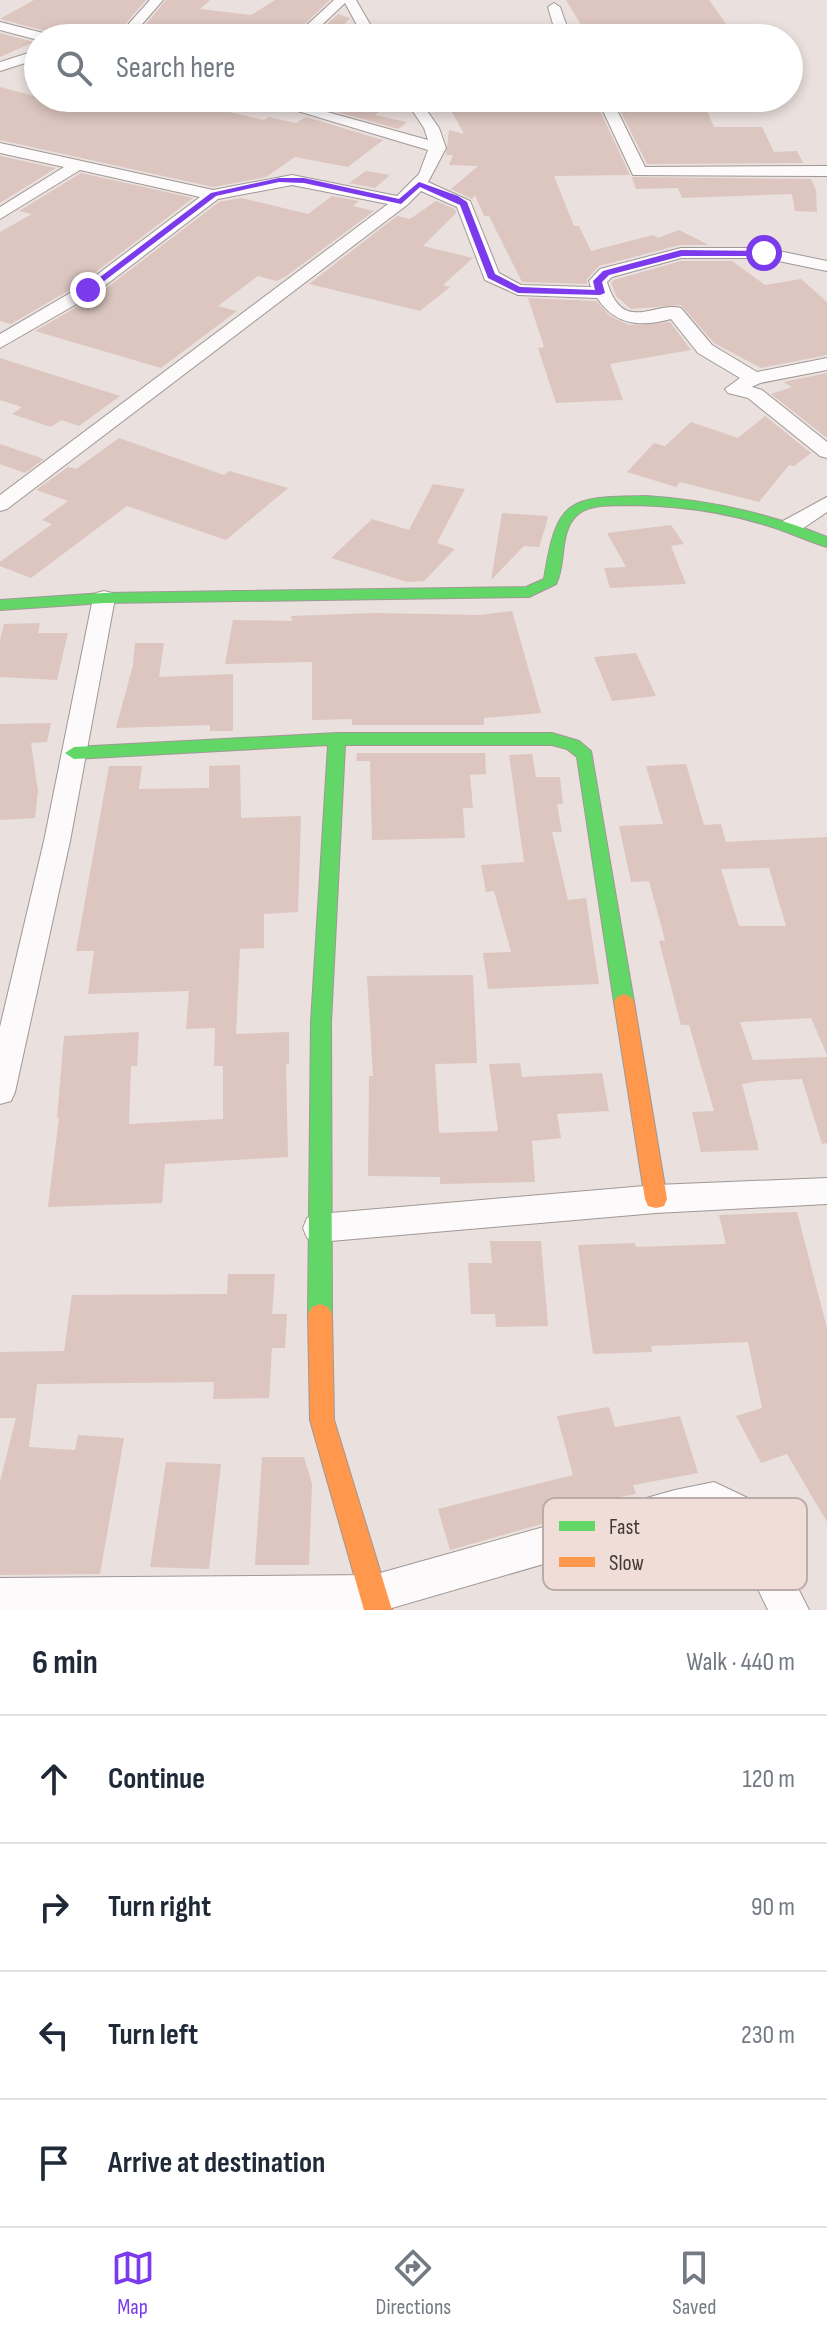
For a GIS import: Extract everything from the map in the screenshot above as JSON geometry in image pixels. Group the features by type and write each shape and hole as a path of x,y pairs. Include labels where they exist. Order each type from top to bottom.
{"street":[{"path":"136,24 157,0"},
{"path":"315,24 341,0"},
{"path":"350,0 363,24"},
{"path":"554,7 559,24"},
{"path":"0,26 24,32"},
{"path":"0,67 24,59"},
{"path":"311,112 438,148"},
{"path":"0,505 9,488 401,202 419,184 434,162 438,148 423,112"},
{"path":"611,112 639,172 827,171"},
{"path":"0,148 213,195 292,180 401,202"},
{"path":"0,214 78,165"},
{"path":"419,184 455,197 464,204 491,276 506,286 518,290 600,293"},
{"path":"0,342 88,290 213,195"},
{"path":"754,378 705,349 675,312 638,320 609,304 600,293 598,281 606,273 681,253 764,253 827,266"},
{"path":"827,364 754,378 735,389 755,394 827,452"},
{"path":"0,605 104,598 529,592 551,581 565,521 586,503 674,499 759,515 827,542"},
{"path":"791,526 827,503"},
{"path":"0,1092 12,992 74,753 104,598"},
{"path":"74,753 337,739 552,739 573,745 585,755 656,1199"},
{"path":"337,739 321,1022 319,1228 322,1420 376,1602"},
{"path":"319,1228 656,1199 827,1191"},
{"path":"0,1597 376,1602 543,1549"},
{"path":"779,1590 789,1610"}],"building":[{"path":"34,0 146,0 125,24 24,25 0,19"},
{"path":"166,0 210,0 200,9 251,15 275,0 330,0 305,24 146,24"},
{"path":"566,0 709,0 726,24 581,24"},
{"path":"338,14 350,18 345,24 327,24"},
{"path":"0,33 24,39 24,46 0,57"},
{"path":"0,87 24,93 24,112 229,112 296,123 306,117 383,140 348,167 295,157 266,177 213,187 0,140"},
{"path":"338,112 379,112 375,115 407,122 398,129"},
{"path":"452,112 601,112 630,175 554,176 574,226 579,226 591,251 653,235 658,238 679,230 709,245 680,245 599,266 587,279 587,284 522,282 475,195 472,199 451,189 478,166 449,165 453,155 446,155 449,130 464,134"},
{"path":"621,112 707,112 714,127 762,127 774,152 797,151 803,163 647,164"},
{"path":"0,156 56,168 0,203"},
{"path":"366,171 390,175 375,188 349,183"},
{"path":"81,173 193,198 80,284 11,324 0,321 0,232 32,214 19,211"},
{"path":"632,177 811,179 816,190 817,212 795,211 792,194 682,198 678,188 636,189"},
{"path":"332,196 359,201 353,206 374,211 285,277 276,281 258,276 218,306 237,311 161,368 35,331 96,296 219,202 241,198 308,214"},
{"path":"436,201 455,209 456,213 423,246 473,258 443,285 450,287 420,311 309,284 397,216 410,219"},
{"path":"681,261 732,261 765,285 801,279 827,302 827,355 761,368 714,343 681,305 631,309 616,296 611,283 614,280"},
{"path":"528,298 596,301 610,316 629,325 670,322 691,350 610,364 623,400 556,403 538,348 544,347"},
{"path":"0,358 120,396 79,426 61,420 51,427 12,414 22,407 0,400"},
{"path":"827,373 827,438 771,394 792,387 783,382"},
{"path":"765,416 811,453 794,466 789,465 759,502 680,482 676,487 627,472 654,443 665,446 691,422 738,438"},
{"path":"119,438 224,475 229,471 288,488 226,540 127,506 31,578 0,566 0,562 52,524 42,520 68,501 36,490 68,467 76,469"},
{"path":"0,444 44,459 25,473 0,464"},
{"path":"433,484 465,489 437,543 455,549 424,581 407,582 331,558 372,519 409,530"},
{"path":"502,513 548,516 539,547 524,546 491,580"},
{"path":"671,525 684,544 671,546 686,584 610,588 604,568 626,567 607,533"},
{"path":"512,611 541,713 484,718 484,725 352,725 352,719 312,720 312,662 225,664 233,620 292,621 291,616 375,613 480,615"},
{"path":"40,623 38,633 68,633 57,680 0,677 0,640 4,624"},
{"path":"135,643 164,643 159,677 233,674 233,731 210,731 210,725 116,728 133,665"},
{"path":"636,653 656,696 612,701 594,657"},
{"path":"51,723 47,742 31,743 38,791 35,818 0,820 0,724"},
{"path":"357,753 485,753 486,774 470,775 473,808 463,808 465,838 372,840 370,761 356,761"},
{"path":"532,754 536,777 560,777 563,804 557,804 562,832 552,832 568,900 586,898 599,984 488,989 483,953 511,952 494,891 486,892 481,865 524,862 509,755"},
{"path":"686,764 704,825 721,824 726,842 827,837 827,1055 811,1018 740,1022 753,1060 827,1057 827,1143 822,1144 802,1079 760,1081 742,1084 759,1150 701,1152 692,1112 714,1111 689,1025 681,1025 659,941 665,940 649,881 631,882 619,826 663,824 646,766","holes":["769,868 786,926 739,926 721,869"]},
{"path":"240,765 241,818 301,816 298,912 264,914 264,948 240,949 236,1034 289,1032 289,1064 286,1064 288,1157 165,1164 162,1203 48,1207 59,1118 64,1036 139,1032 137,1066 131,1066 129,1124 223,1119 223,1066 214,1066 215,1028 186,1029 189,991 88,994 94,951 76,951 109,766 142,766 139,789 209,788 209,766"},
{"path":"473,975 477,1063 435,1064 439,1133 498,1131 489,1064 520,1063 522,1077 602,1073 609,1111 557,1114 561,1138 532,1141 535,1182 440,1184 440,1177 368,1176 369,1076 373,1076 367,976"},
{"path":"797,1212 827,1328 827,1522 787,1454 761,1463 736,1416 762,1408 748,1342 651,1346 652,1352 593,1354 578,1245 726,1244 719,1215"},
{"path":"490,1241 541,1241 548,1326 496,1327 495,1314 471,1314 468,1263 492,1263"},
{"path":"228,1274 275,1274 272,1314 287,1314 285,1348 272,1348 269,1398 213,1399 214,1382 37,1384 29,1447 75,1450 78,1435 124,1438 100,1574 0,1575 0,1482 16,1418 0,1418 0,1352 64,1351 72,1295 227,1294"},
{"path":"609,1407 615,1427 680,1416 698,1473 633,1485 636,1494 615,1498 543,1498 543,1524 450,1550 438,1509 573,1475 557,1416"},
{"path":"262,1457 304,1457 312,1484 309,1565 255,1565"},
{"path":"166,1462 221,1464 209,1569 150,1567"}],"traffic: fast":[{"path":"0,605 104,598 529,592 551,581 557,544 566,519 583,505 601,502 699,505 751,515 827,542"},
{"path":"320,1314 321,1022 337,739"},
{"path":"74,753 337,739 552,739 573,745 585,755 624,1002"}],"traffic: slow":[{"path":"624,1002 656,1199"},
{"path":"320,1314 322,1420 378,1610"}],"route":[{"path":"88,290 213,195 279,180 304,180 401,202 419,184 455,197 464,204 491,276 518,290 600,293 598,281 606,273 681,253 764,253"}]}
